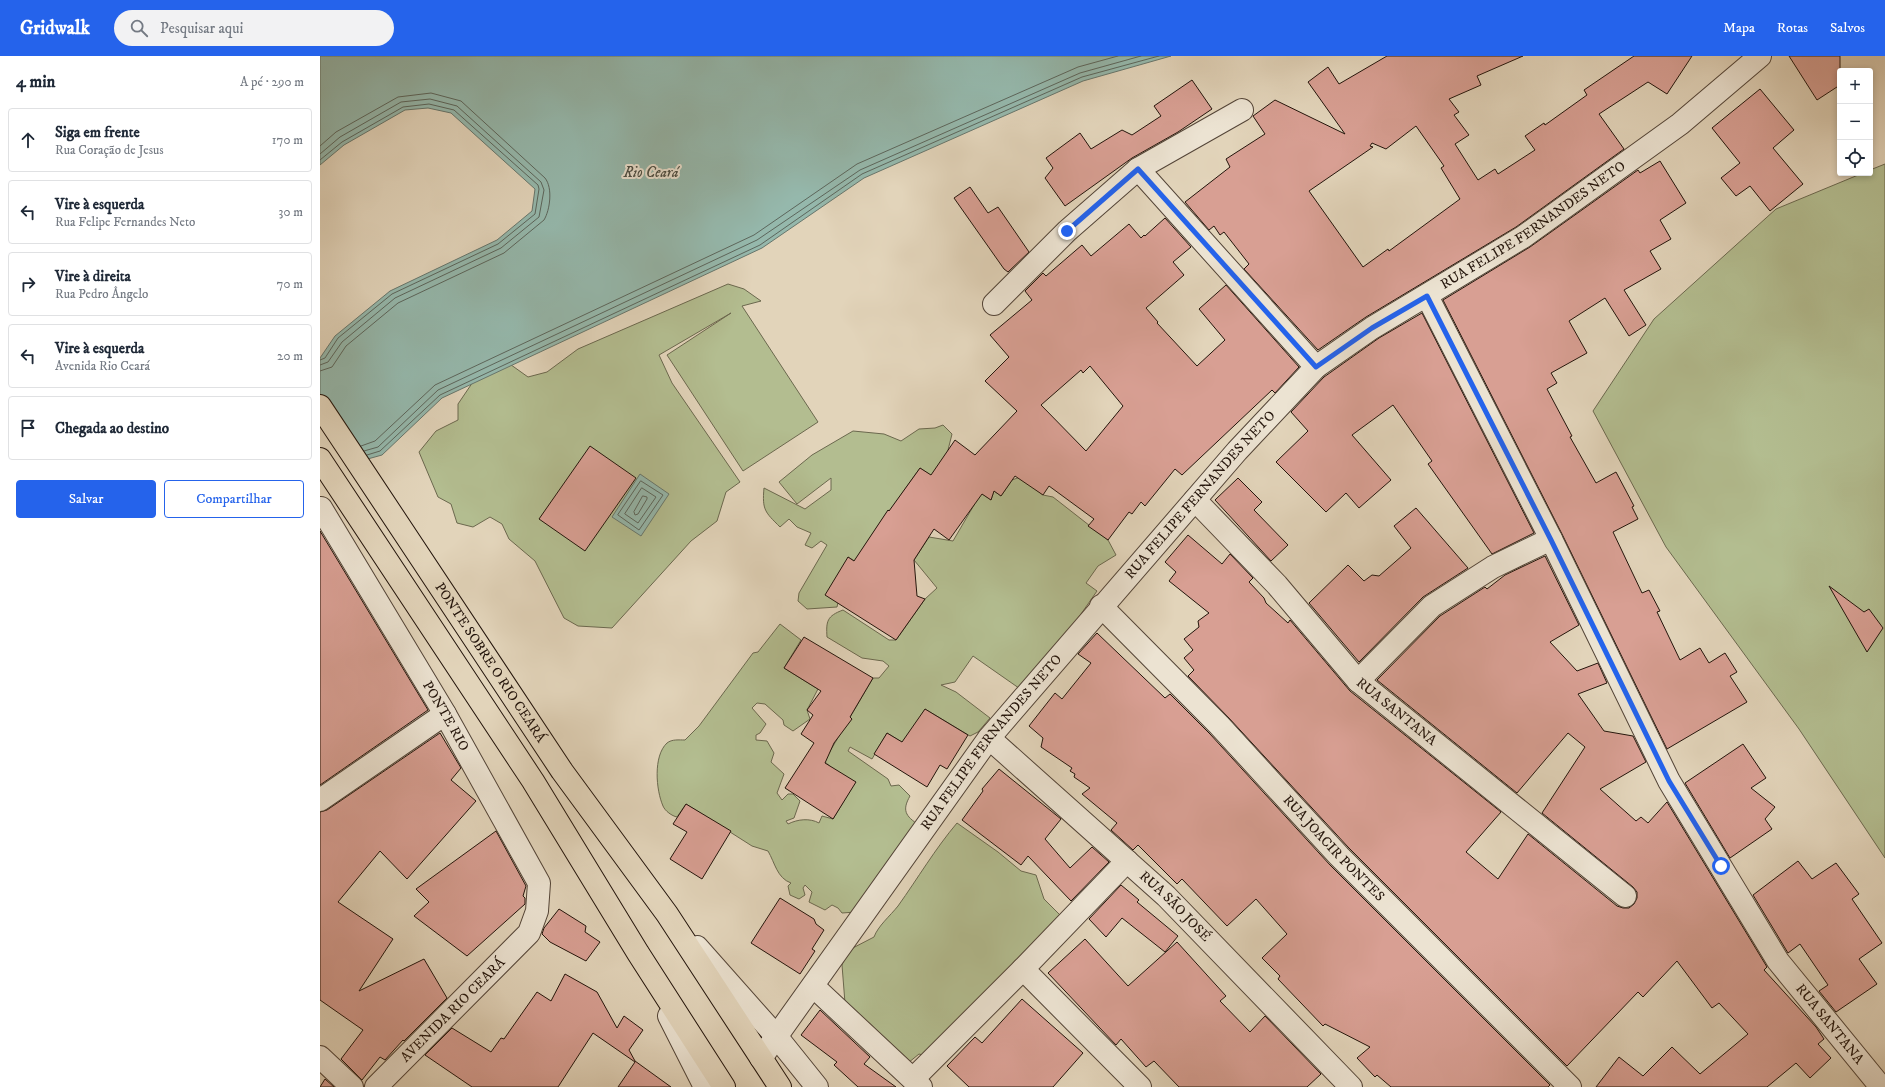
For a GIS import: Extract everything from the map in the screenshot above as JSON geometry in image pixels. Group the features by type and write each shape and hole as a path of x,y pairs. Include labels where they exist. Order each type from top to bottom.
{"main road":[{"name":"PONTE SOBRE O RIO CEARÁ","path":"320,406 562,770 667,914 780,1087"},
{"name":"PONTE SOBRE O RIO CEARÁ","path":"320,459 533,781 638,953 724,1087"}],"street":[{"name":"RUA FELIPE FERNANDES NETO","path":"761,1058 989,738 1101,606 1196,500 1237,451 1316,367 1372,328 1427,296 1542,224 1680,124 1760,56"},
{"path":"994,304 1067,231 1138,169 1242,110"},
{"path":"1138,169 1316,367"},
{"name":"RUA SANTANA","path":"1427,296 1551,540 1669,781 1778,961 1881,1087"},
{"name":"RUA SANTANA","path":"1196,500 1277,585 1358,681 1625,896"},
{"name":"PONTE RIO","path":"321,508 445,714 539,883 537,912 529,933"},
{"path":"1358,681 1432,606 1493,567 1551,540"},
{"name":"RUA JOACIR PONTES","path":"1101,606 1219,725 1339,856 1570,1087"},
{"path":"320,800 445,714"},
{"name":"RUA SÃO JOSÉ","path":"989,738 1166,896 1351,1087"},
{"path":"813,986 917,1083 1023,969 1127,861"},
{"path":"667,914 776,1036 817,1087"},
{"name":"AVENIDA RIO CEARÁ","path":"376,1087 529,933"},
{"path":"638,953 705,1087"},
{"path":"1023,969 1140,1087"},
{"path":"320,1057 352,1087"}],"green space":[{"path":"1885,164 1885,858 1799,729 1666,547 1593,411 1654,319 1776,209 1856,176 1873,176 1873,169"},
{"path":"728,284 744,289 761,301 742,306 818,422 743,471 667,355 731,313 659,355 672,383 740,482 726,492 717,521 691,541 612,628 578,626 564,618 535,561 509,539 502,524 490,517 473,527 457,523 451,504 438,497 419,452 436,431 458,420 458,404 479,373 500,357 528,377 547,372 578,349"},
{"path":"943,425 952,434 948,450 949,471 991,500 994,491 1001,496 1012,480 1020,477 1043,495 1053,497 1108,540 1116,555 1098,566 1086,583 1097,591 1026,693 973,656 955,682 941,685 956,692 990,718 978,732 970,736 925,709 905,744 887,733 872,759 850,747 848,751 888,779 891,786 899,785 910,796 906,805 906,812 911,819 919,825 856,912 842,913 838,908 832,905 825,910 809,902 812,892 805,885 803,888 805,895 799,899 790,895 788,886 791,883 782,878 779,874 768,851 752,846 686,804 677,817 673,816 667,811 664,808 657,782 659,756 667,743 673,740 685,740 699,726 753,653 758,652 780,624 801,640 784,668 818,689 807,710 810,719 793,731 784,725 783,720 765,704 757,703 752,708 766,724 760,733 756,735 756,740 767,741 774,753 771,762 784,774 777,793 782,800 788,794 793,794 800,801 794,818 786,821 788,824 804,820 812,820 819,823 822,816 833,819 854,784 839,774 817,755 829,753 873,678 879,678 889,666 883,661 862,658 827,637 827,623 834,614 843,610 889,640 896,640 925,599 937,588 914,560 929,537 953,541 974,505 920,468 896,502 894,514 888,510 902,590 848,557 837,607 807,609 798,601 799,593 827,545 821,541 812,548 805,545 811,533 797,527 789,519 780,527 771,518 764,506 764,488 805,509 831,490 831,478 797,504 779,482 812,455 853,431 884,434 901,441 919,429 935,428"},
{"path":"957,823 998,852 1021,871 1036,875 1044,899 1063,918 926,1056 919,1054 908,1063 845,1003 842,965 847,951 874,937 878,929 898,906 934,853"}],"water":[{"name":"Rio Ceará","path":"320,56 1171,56 1083,81 864,178 762,248 442,398 382,455 346,465 320,425 320,358 335,336 390,291 497,240 532,211 535,189 451,113 428,108 405,110 344,145 320,165"},
{"path":"640,474 669,494 641,536 612,517"}],"building":[{"path":"1387,56 1523,56 1477,76 1481,85 1449,99 1459,112 1454,115 1469,135 1455,144 1478,180 1495,169 1498,174 1535,150 1525,136 1544,123 1545,125 1587,95 1584,90 1634,56 1692,56 1667,94 1648,82 1599,114 1624,149 1516,227 1366,317 1318,350 1244,269 1249,264 1224,232 1220,235 1214,226 1209,230 1185,202 1230,167 1226,159 1265,134 1253,116 1275,100 1345,134 1308,82 1328,67 1339,84","holes":["1416,126 1444,166 1441,168 1460,199 1389,251 1388,249 1363,267 1309,191 1373,147 1370,146 1372,143 1386,149"]},
{"path":"1789,56 1840,56 1840,68 1837,68 1837,87 1817,100"},
{"path":"1192,80 1212,109 1178,132 1132,158 1065,206 1045,178 1053,168 1046,158 1080,133 1091,149 1122,130 1132,135 1161,116 1154,106"},
{"path":"1760,89 1794,130 1773,148 1803,184 1770,211 1750,186 1736,196 1721,178 1740,163 1712,128"},
{"path":"1660,161 1686,203 1660,220 1671,239 1650,251 1661,269 1624,290 1646,325 1629,336 1605,298 1569,321 1587,353 1551,373 1557,383 1547,389 1572,436 1570,437 1596,483 1616,472 1634,506 1632,507 1638,519 1613,532 1642,593 1649,590 1660,611 1657,612 1680,660 1700,648 1709,663 1725,653 1737,672 1730,676 1747,702 1667,749 1562,534 1443,300 1530,247 1638,170 1640,173"},
{"path":"970,187 988,213 998,207 1029,252 1008,272 1004,269 954,198"},
{"path":"1165,218 1191,247 1173,262 1184,275 1146,308 1158,322 1157,323 1197,366 1225,340 1199,309 1226,285 1299,367 1275,393 1272,390 1182,475 1175,469 1145,506 1141,502 1132,514 1129,512 1108,540 1088,526 1094,519 1049,486 1043,495 1015,476 1001,496 994,491 991,500 982,494 949,540 934,529 914,560 917,596 925,599 896,640 825,595 848,557 854,561 888,510 889,511 920,468 931,475 955,440 975,455 1017,411 985,381 1009,357 990,335 1032,300 1025,291 1043,273 1046,276 1082,245 1091,256 1129,224 1141,238 1144,235 1145,236","holes":["1090,366 1123,406 1086,451 1041,405 1081,370 1083,373"]},
{"path":"1422,313 1534,533 1492,554 1428,464 1432,461 1393,405 1352,435 1391,480 1359,508 1346,493 1326,512 1276,462 1308,431 1291,412 1324,377 1379,338"},
{"path":"590,446 636,478 585,551 539,519"},
{"path":"1238,478 1262,502 1254,510 1288,545 1271,561 1215,500"},
{"path":"1416,508 1468,568 1423,597 1359,662 1309,603 1348,565 1364,581 1372,575 1379,576 1411,548 1394,526"},
{"path":"320,531 428,710 320,785"},
{"path":"1188,535 1222,564 1230,554 1253,578 1249,582 1264,598 1266,603 1288,623 1290,620 1350,691 1501,812 1466,852 1498,879 1528,834 1617,906 1629,908 1634,904 1637,898 1637,892 1633,887 1542,813 1585,747 1568,733 1517,793 1377,680 1440,616 1485,587 1487,589 1505,575 1545,556 1579,625 1550,642 1577,671 1598,663 1607,683 1578,694 1604,731 1633,736 1646,762 1600,789 1636,821 1641,817 1648,823 1667,802 1767,967 1764,970 1816,1027 1824,1039 1818,1044 1831,1058 1810,1078 1796,1063 1767,1087 1596,1087 1619,1057 1643,1076 1672,1047 1700,1074 1748,1034 1719,1003 1712,1008 1677,961 1643,997 1638,992 1567,1066 1348,847 1188,676 1194,670 1184,658 1193,650 1184,639 1199,627 1198,621 1209,613 1169,581 1176,572 1165,562"},
{"path":"1829,586 1864,612 1869,609 1883,628 1867,652"},
{"path":"1097,633 1165,698 1170,694 1210,734 1330,865 1550,1085 1548,1087 1391,1087 1377,1075 1375,1077 1357,1058 1370,1047 1325,1024 1323,1026 1278,979 1280,976 1262,958 1287,934 1256,899 1227,926 1182,879 1177,884 1138,845 1133,850 1111,830 1117,823 1082,794 1090,788 1074,777 1075,774 1070,771 1072,768 1041,747 1043,738 1029,726 1055,693 1062,699 1091,663 1078,654"},
{"path":"804,637 873,678 850,717 852,719 834,743 825,763 856,782 833,819 785,788 814,743 801,734 813,715 807,710 821,691 784,668"},
{"path":"925,709 968,735 947,769 940,765 927,787 874,754 887,733 902,742"},
{"path":"440,733 461,768 451,780 476,801 407,879 380,851 338,902 393,939 359,991 424,959 447,998 404,1041 403,1040 385,1060 380,1057 362,1080 341,1059 363,1030 320,1000 320,812 327,810"},
{"path":"1743,744 1766,778 1751,788 1775,807 1765,819 1772,829 1730,858 1685,783"},
{"path":"999,769 1061,819 1045,839 1070,868 1092,847 1109,862 1071,901 1028,856 1021,865 962,820 983,791 982,789"},
{"path":"686,804 731,831 702,879 670,859 687,832 673,824"},
{"path":"496,831 526,886 523,896 525,898 525,904 467,956 414,916 429,902 416,889"},
{"path":"1798,861 1812,879 1836,863 1859,894 1852,899 1882,943 1859,959 1877,984 1836,1012 1819,991 1828,985 1800,944 1788,953 1753,895"},
{"path":"1121,885 1139,900 1137,902 1178,936 1165,952 1122,918 1106,937 1089,919"},
{"path":"780,898 814,919 816,924 824,930 812,949 815,951 800,974 751,943"},
{"path":"559,909 586,926 585,932 600,942 586,961 550,942 542,934 544,928"},
{"path":"1085,939 1128,986 1177,942 1226,996 1220,1001 1250,1032 1265,1016 1321,1074 1307,1087 1179,1087 1154,1061 1146,1067 1121,1039 1116,1045 1048,973"},
{"path":"565,974 597,992 617,1028 624,1016 643,1030 629,1050 635,1061 671,1087 618,1087 635,1062 593,1033 558,1087 472,1087 425,1055 452,1028 491,1052 501,1038 504,1039 537,992 551,1001"},
{"path":"1022,999 1083,1053 1053,1087 969,1087 947,1066 975,1037 982,1043"},
{"path":"820,1010 870,1057 864,1064 896,1087 858,1087 834,1065 837,1062 801,1035"},
{"path":"325,1079 334,1087 320,1087"}],"route":[{"path":"1067,231 1138,169 1316,367 1372,328 1427,296 1551,540 1669,781 1721,866"}]}
